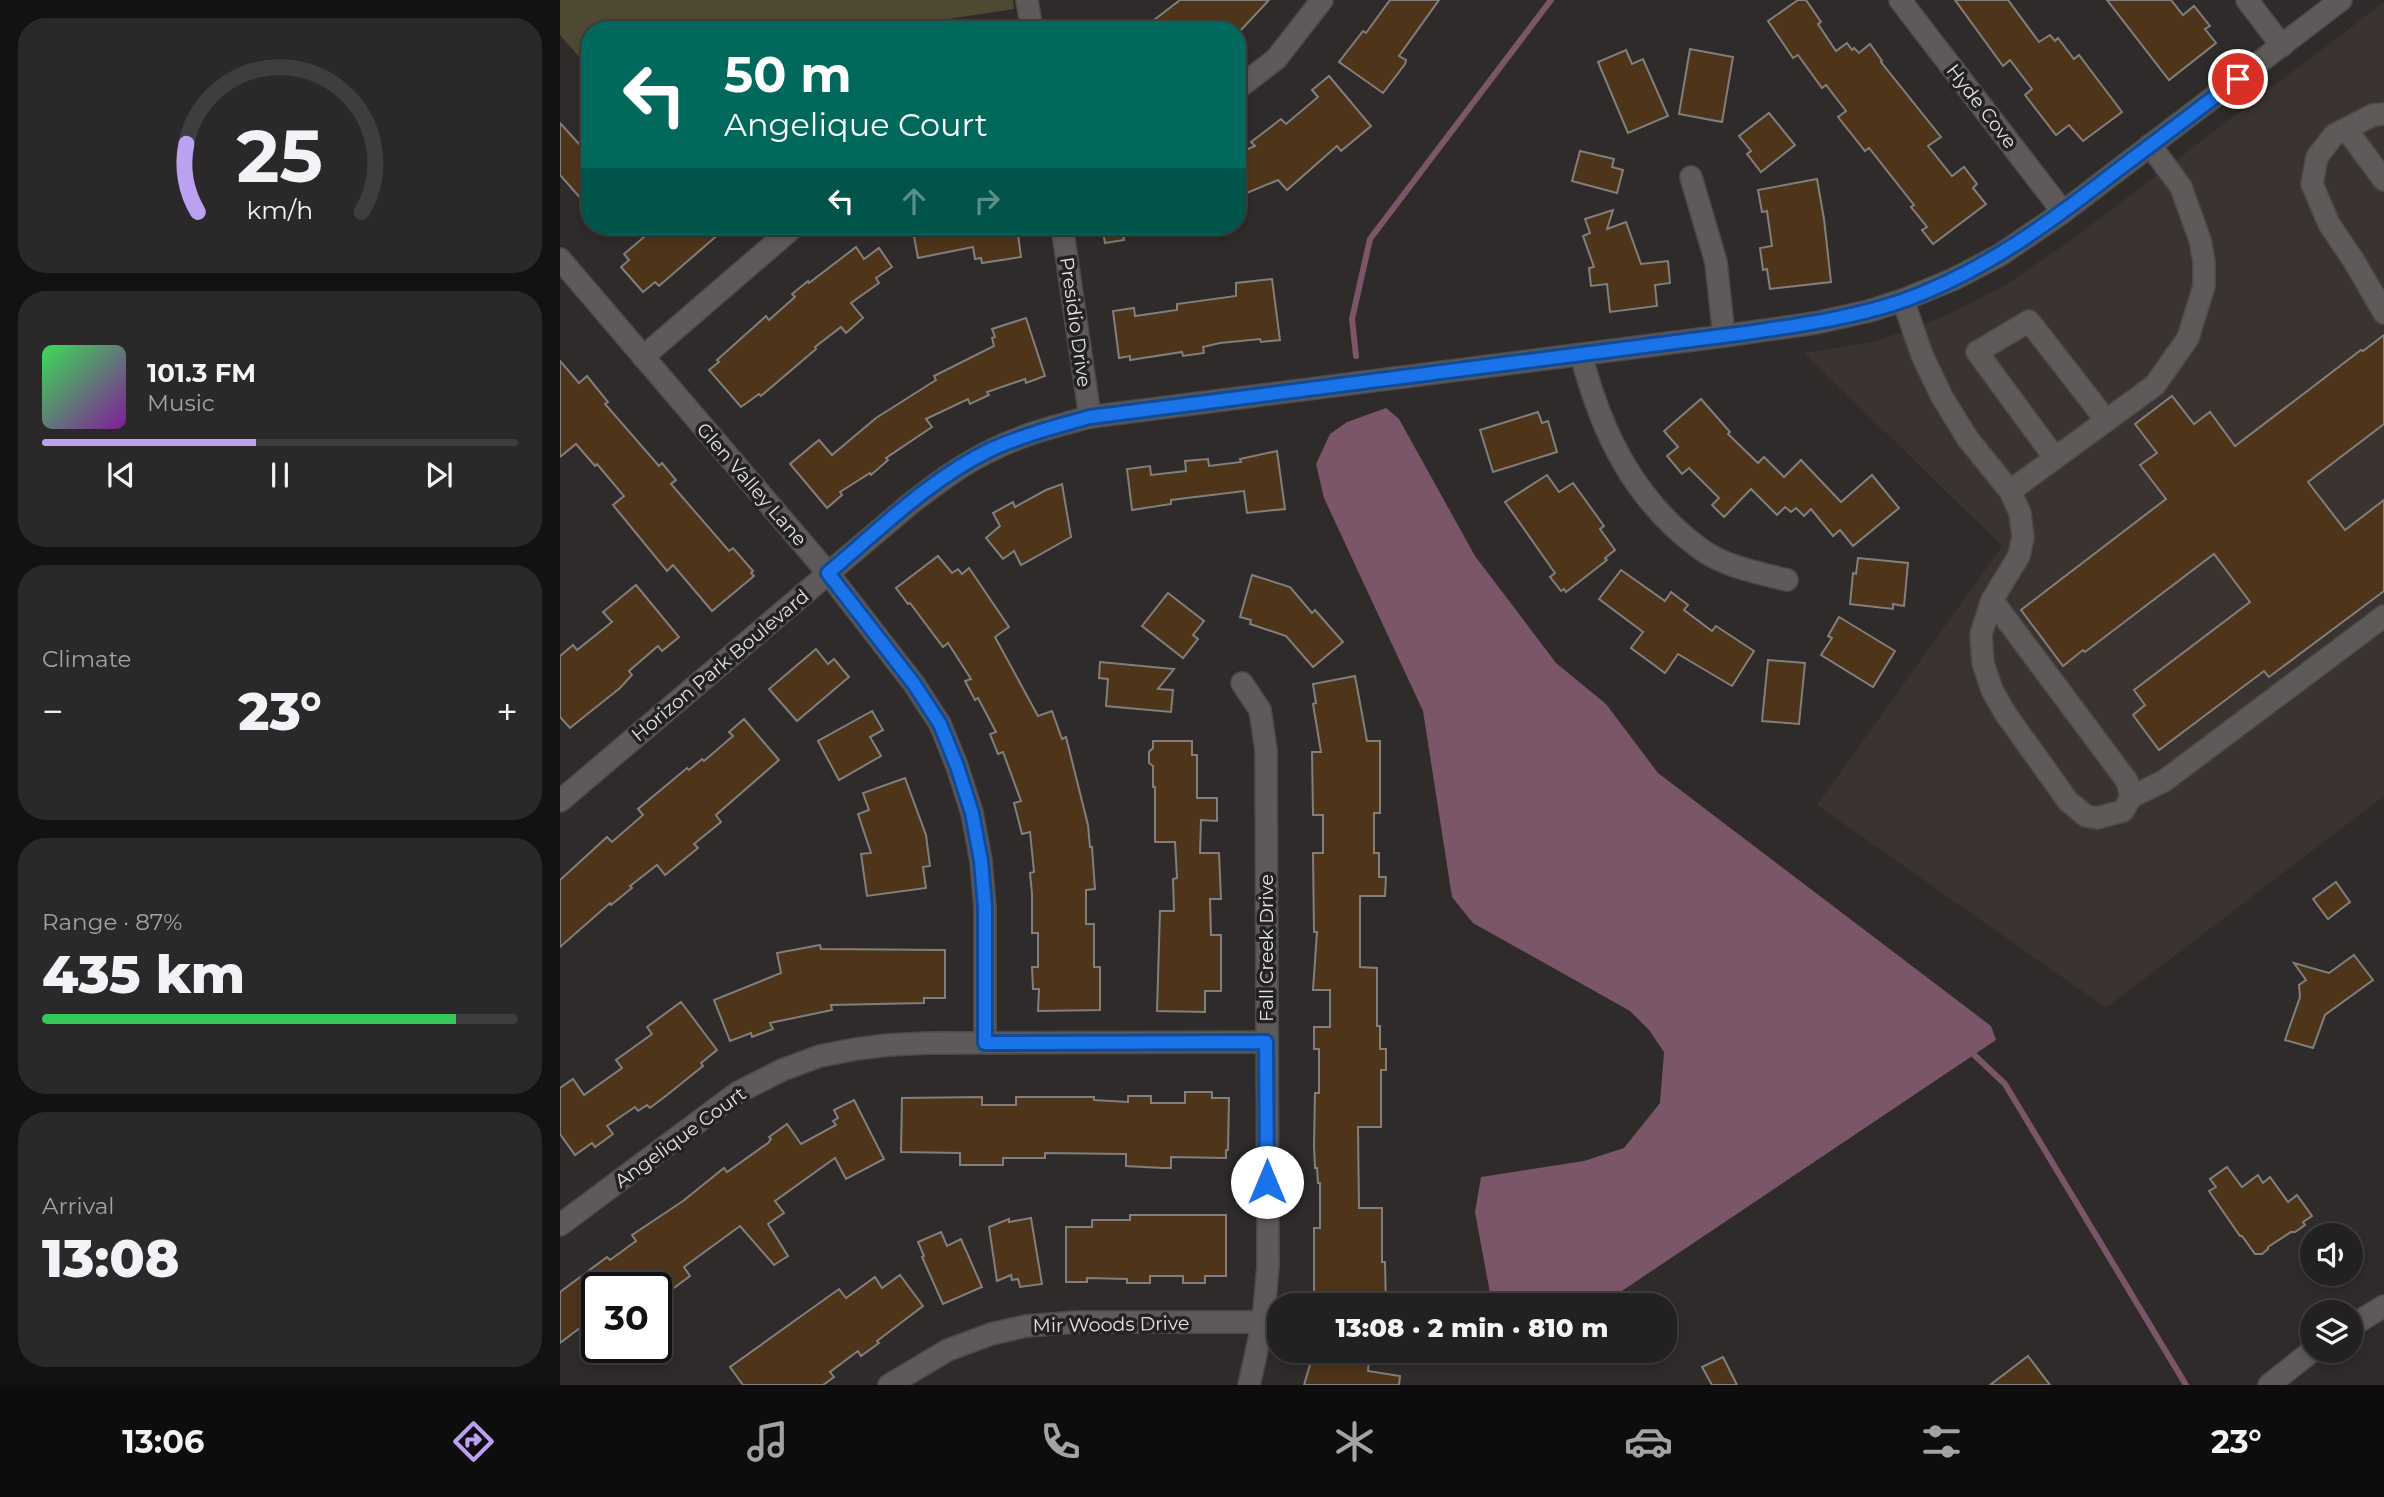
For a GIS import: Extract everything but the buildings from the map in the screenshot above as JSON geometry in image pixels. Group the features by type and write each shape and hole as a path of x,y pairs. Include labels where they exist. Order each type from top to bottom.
{"street":[{"path":"1027,0 1030,21"},
{"path":"1246,82 1276,60 1322,0"},
{"name":"Hyde Cove","path":"1900,0 2063,212"},
{"path":"2248,0 2282,46"},
{"name":"Horizon Park Boulevard","path":"560,801 828,573 951,473 992,450 1027,435 1090,417 1815,323 1903,300 1954,279 2000,255 2063,212 2341,0"},
{"path":"2384,114 2373,116 2334,135 2317,156 2312,184 2329,224 2384,313"},
{"path":"2346,129 2384,180"},
{"path":"2010,491 2155,385 2188,338 2204,286 2204,262 2192,213 2181,187 2150,145"},
{"path":"1690,177 1716,262 1724,336"},
{"path":"643,357 785,235"},
{"name":"Presidio Drive","path":"1063,235 1090,417"},
{"name":"Glen Valley Lane","path":"560,259 828,573 914,684 940,724 972,813 981,861 985,907 985,1043"},
{"path":"1903,300 1922,355 1942,397 1968,439 2010,491 2020,513 2023,537 2019,556 1992,600 1980,634 1983,663 1992,690 2005,713 2068,801 2086,816 2097,818 2123,811 2131,797 2164,781 2384,616"},
{"path":"2055,458 1977,352 2029,321 2106,420"},
{"path":"1581,354 1593,398 1609,439 1631,475 1665,517 1703,551 1744,570 1787,580"},
{"path":"1992,600 2127,781 2131,797"},
{"name":"Fall Creek Drive","path":"1242,683 1260,710 1266,750 1268,1266 1263,1322 1249,1385"},
{"name":"Angelique Court","path":"560,1225 737,1093 782,1070 820,1056 888,1045 1266,1042"},
{"path":"2363,1319 2384,1306"},
{"name":"Mir Woods Drive","path":"889,1385 948,1350 991,1334 1026,1326 1077,1322 1263,1322"},
{"path":"2269,1385 2300,1360"}],"shaded area":[{"path":"560,0 1013,0 1014,9 935,21 581,21 581,59 560,35"},
{"path":"2384,2 2384,796 2106,1008 1817,805 2002,546 1804,353 1873,342 1943,317 2006,285 2078,235"},
{"path":"1386,408 1399,419 1475,556 1556,663 1606,704 1658,773 1991,1026 1996,1040 1619,1293 1490,1293 1475,1212 1481,1177 1584,1161 1624,1148 1660,1103 1664,1052 1649,1030 1630,1011 1473,923 1452,897 1423,711 1324,498 1316,464 1330,434 1347,422"}],"waterway":[{"path":"1356,356 1352,319 1370,239 1551,0"},
{"path":"1970,1051 2005,1084 2186,1385"}],"route":[{"path":"1267,1182 1266,1042 985,1043 985,907 981,861 972,813 957,766 940,724 914,684 828,573 951,473 992,450 1039,430 1090,417 1746,333 1815,323 1903,300 1954,279 2000,255 2063,212 2238,79"}]}
